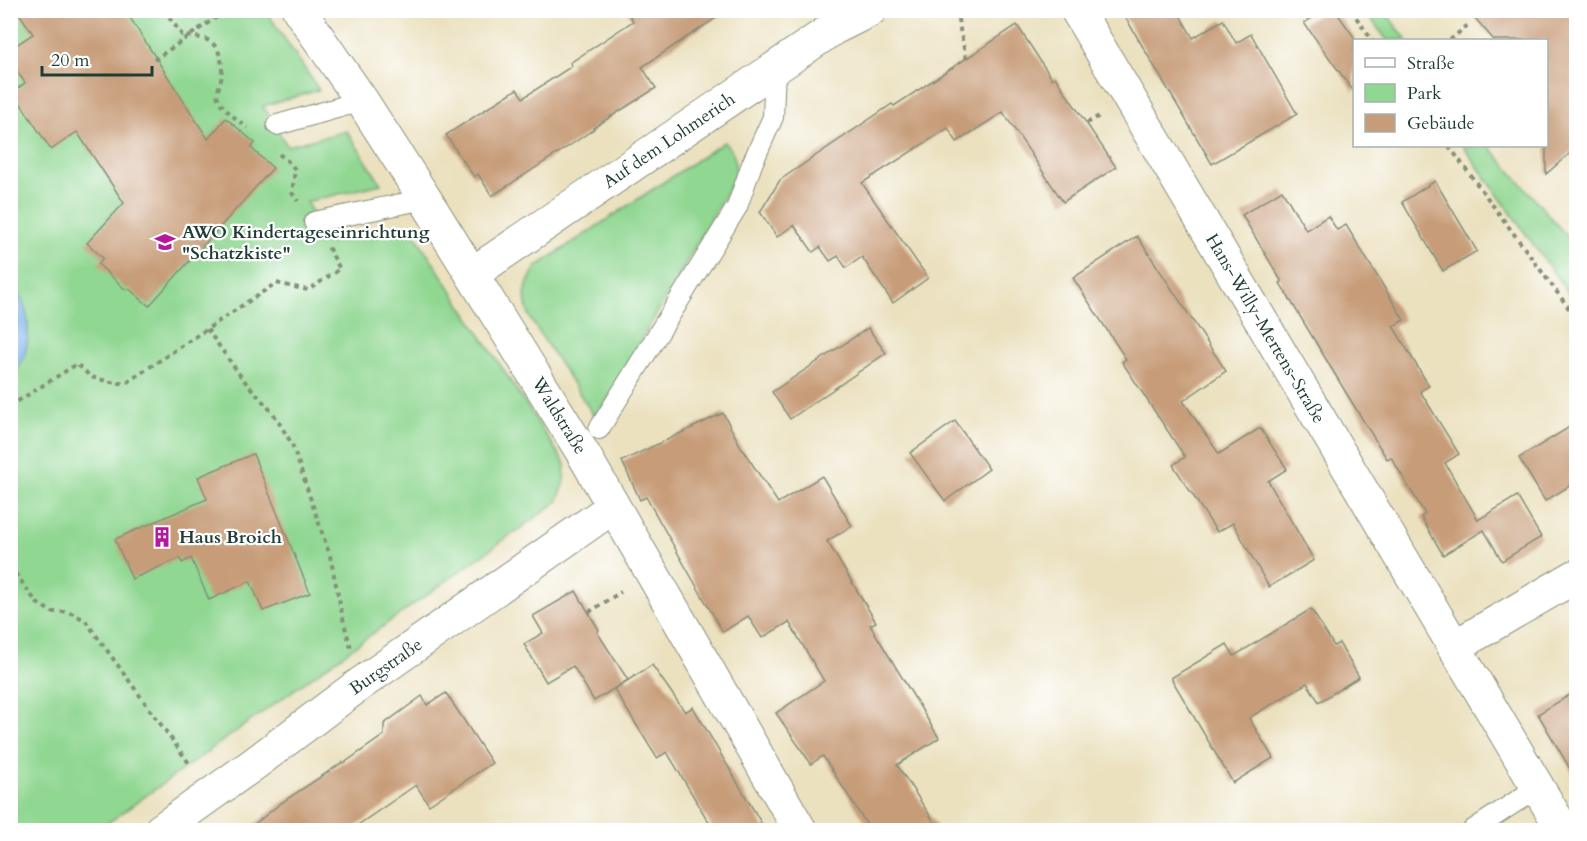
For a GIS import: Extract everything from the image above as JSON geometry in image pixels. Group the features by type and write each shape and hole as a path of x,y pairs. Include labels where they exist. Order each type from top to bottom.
{"street":[{"name":"Waldstraße","path":"299,10 362,101 425,199 584,455 795,829"},
{"name":"Auf dem Lohmerich","path":"472,274 834,28 870,10"},
{"name":"Hans-Willy-Mertens-Straße","path":"1077,10 1563,831"},
{"name":"Burgstraße","path":"161,831 255,764 356,687 613,507"},
{"path":"1454,647 1576,576"}],"lane":[{"path":"599,429 737,207 752,164 773,117 775,68"},
{"path":"278,125 362,101"},
{"path":"314,222 425,199"},
{"path":"1473,831 1538,787"}],"path":[{"path":"164,10 182,35 212,42 221,58 223,72 218,99 228,111 253,131"},
{"path":"154,60 227,10"},
{"path":"956,10 966,58"},
{"path":"1351,10 1371,39"},
{"path":"1451,39 1468,25"},
{"path":"1450,147 1576,318"},
{"path":"10,406 77,364 91,377 115,383 126,383 276,283 308,290 340,269 314,222 292,193 295,170 279,154"},
{"path":"207,329 242,378 273,413 292,444 330,556 351,649 356,687"},
{"path":"10,567 37,603 52,612 69,612 85,620 211,795"}],"green space":[{"path":"10,11 266,11 319,90 263,106 287,146 347,131 381,184 306,202 330,243 410,227 565,464 564,484 557,502 98,830 11,830 10,377 22,361 27,345 24,306 11,274"},
{"path":"1365,11 1384,11 1406,39 1386,39"},
{"path":"724,142 735,159 734,179 605,403 594,416 531,320 525,299 529,280 537,266"},
{"path":"1464,147 1490,147 1576,247 1576,304"}],"water":[{"path":"10,275 20,294 28,324 25,353 22,362 11,377"}],"building":[{"path":"17,10 125,10 208,139 226,118 255,143 251,148 273,168 149,306 128,288 126,290 98,264 103,258 87,243 124,203 77,132 51,150 13,92 25,83 10,61 10,49 33,34"},
{"path":"626,10 728,10 642,67 656,88 492,196 478,174 474,177 446,135 517,89 523,98 572,66 570,63 633,21"},
{"path":"1121,10 1177,10 1193,38 1223,20 1236,43 1251,34 1297,114 1212,164"},
{"path":"1325,10 1335,10 1354,37 1353,91 1304,23"},
{"path":"1468,10 1576,10 1576,148 1546,174 1548,39 1493,39"},
{"path":"1017,25 1052,79 1055,77 1116,167 1063,202 1003,112 957,142 948,128 862,183 928,278 893,303 862,257 846,268 838,256 830,261 820,247 813,252 794,225 777,237 760,212 780,180 892,104 894,106"},
{"path":"1435,181 1477,251 1443,271 1402,202"},
{"path":"1282,190 1306,230 1328,216 1337,230 1346,225 1404,320 1393,326 1429,386 1420,391 1459,454 1445,463 1478,520 1517,496 1541,537 1502,561 1484,530 1443,555 1421,517 1425,514 1391,457 1387,459 1348,396 1242,215"},
{"path":"1137,236 1226,371 1183,401 1219,454 1260,428 1287,469 1268,481 1314,560 1269,587 1233,523 1217,532 1173,465 1185,457 1122,362 1126,359 1073,278"},
{"path":"868,328 886,353 790,419 772,392"},
{"path":"723,413 741,447 778,503 822,476 852,526 827,541 876,622 870,625 939,738 897,765 940,831 871,831 823,756 811,764 776,713 824,681 789,622 762,638 748,616 723,632 646,497 640,500 622,461"},
{"path":"955,421 989,469 945,501 910,453"},
{"path":"1576,423 1576,482 1545,501 1519,458"},
{"name":"Haus Broich","path":"253,454 310,593 263,611 250,581 209,600 191,558 182,563 180,558 132,579 115,539 207,499 198,477"},
{"path":"576,591 599,630 597,632 628,680 594,701 573,666 546,682 524,644 543,633 533,616"},
{"path":"1311,609 1334,646 1339,643 1359,677 1319,702 1307,683 1249,718 1273,758 1233,783 1171,678 1227,644 1234,656"},
{"path":"652,665 685,712 693,707 766,831 714,831 667,752 657,758 614,689"},
{"path":"1576,691 1576,779 1538,714"},
{"path":"446,693 492,763 429,805 416,785 349,831 246,831 281,803 384,735 384,724 422,696 427,705"}],"place":[{"name":"AWO Kindertageseinrichtung \"Schatzkiste\"","path":"165,242"},
{"name":"Haus Broich","path":"162,537"}]}
